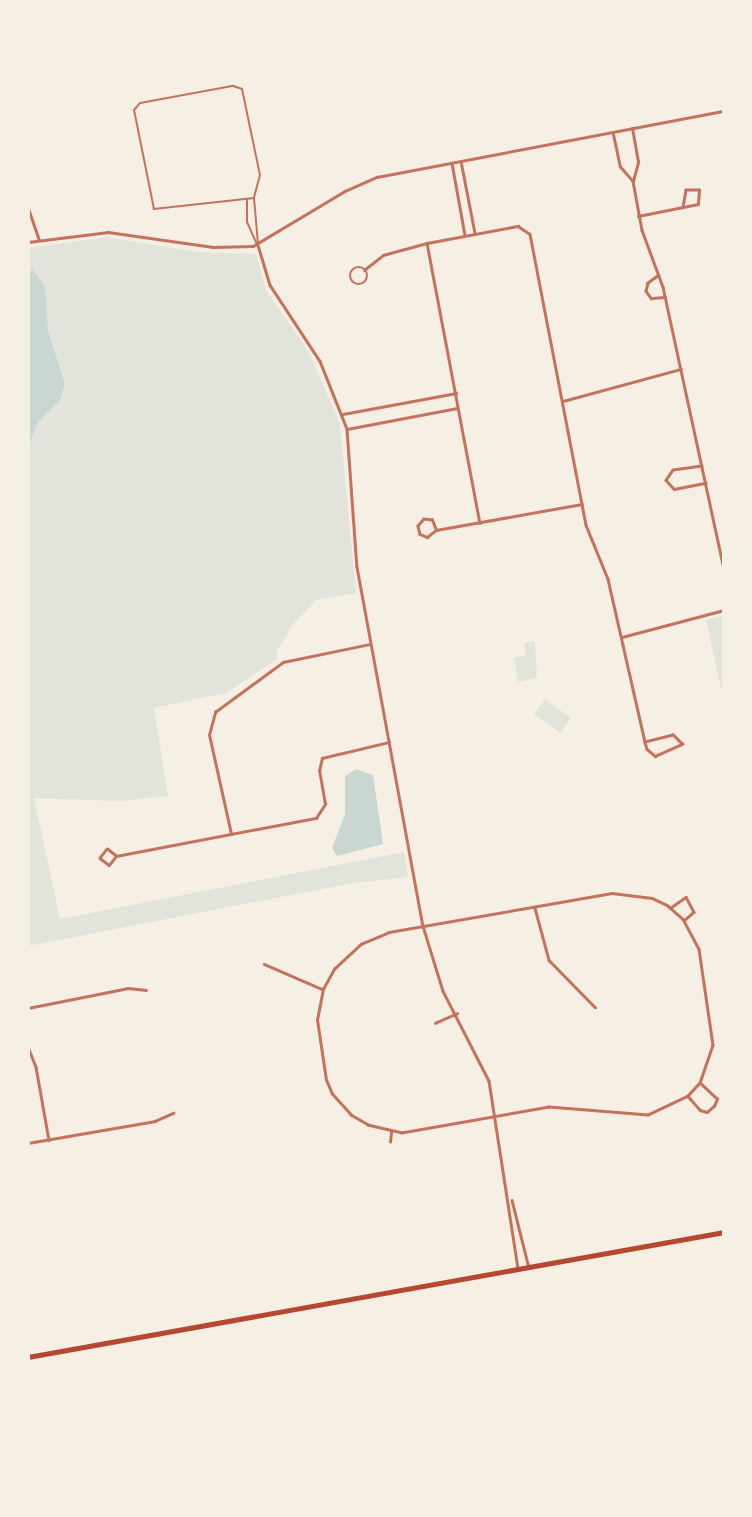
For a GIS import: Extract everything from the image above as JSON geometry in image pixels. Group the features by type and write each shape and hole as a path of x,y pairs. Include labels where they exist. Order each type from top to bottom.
{"main road":[{"path":"28,1357 724,1232"}],"street":[{"path":"28,233 29,242 108,232 213,247 258,245 367,181 724,111"},
{"path":"632,129 638,162 632,181 638,216 665,297 724,569"},
{"path":"613,132 620,166 632,181"},
{"path":"461,161 475,233"},
{"path":"452,163 465,235"},
{"path":"638,216 683,207 700,202 699,190 686,190 683,207"},
{"path":"28,207 39,239"},
{"path":"364,270 363,284 353,283 350,273 364,270 396,250 518,226 530,234 582,504 607,574 645,742 652,756 676,751 682,744 673,735 645,742"},
{"path":"427,243 480,523"},
{"path":"258,245 270,285 320,361 347,429 354,552 423,926 443,991 479,1055 496,1114 510,1195 518,1269"},
{"path":"659,275 648,283 646,292 651,298 665,297"},
{"path":"563,401 681,369"},
{"path":"343,414 456,393"},
{"path":"347,429 458,408"},
{"path":"702,466 673,470 666,480 674,489 705,483"},
{"path":"436,530 432,520 424,519 418,526 427,537 436,530 582,504"},
{"path":"621,637 724,610"},
{"path":"231,834 209,735 215,712 283,662 370,644"},
{"path":"116,856 107,849 100,858 109,864 116,856 321,816 325,804 319,771 322,758 389,742"},
{"path":"612,893 652,898 670,908 684,921 699,949 710,1006 713,1045 700,1083 688,1096 648,1115 549,1107 391,1132 351,1115 326,1080 317,1039 323,989 334,969 361,944 389,932 423,926 612,893"},
{"path":"670,908 686,897 694,912 684,921"},
{"path":"535,908 549,960 595,1007"},
{"path":"264,964 323,989"},
{"path":"28,1008 128,988 146,990"},
{"path":"435,1023 457,1013"},
{"path":"28,1047 36,1067 49,1140"},
{"path":"688,1096 700,1110 707,1112 714,1106 716,1099 700,1083"},
{"path":"28,1143 155,1121 173,1113"},
{"path":"390,1142 391,1132"},
{"path":"510,1195 529,1268"}],"lane":[{"path":"254,198 154,209 134,118 140,103 233,86 242,89 260,175 254,198 258,245"},
{"path":"247,198 247,222 258,245"}],"shaded area":[{"path":"106,237 199,252 256,254 266,290 309,352 340,424 356,593 316,600 293,624 277,651 277,659 226,693 154,708 168,796 121,801 34,798 60,919 404,852 408,877 353,883 28,946 28,248"},
{"path":"33,270 45,287 48,331 65,384 60,400 37,423 28,449 28,272"},
{"path":"724,616 724,703 706,620"},
{"path":"535,641 537,678 518,682 514,658 526,655 524,643"},
{"path":"545,699 571,718 560,733 534,714"},
{"path":"356,769 373,775 383,844 337,856 332,848 345,814 345,776"}]}
